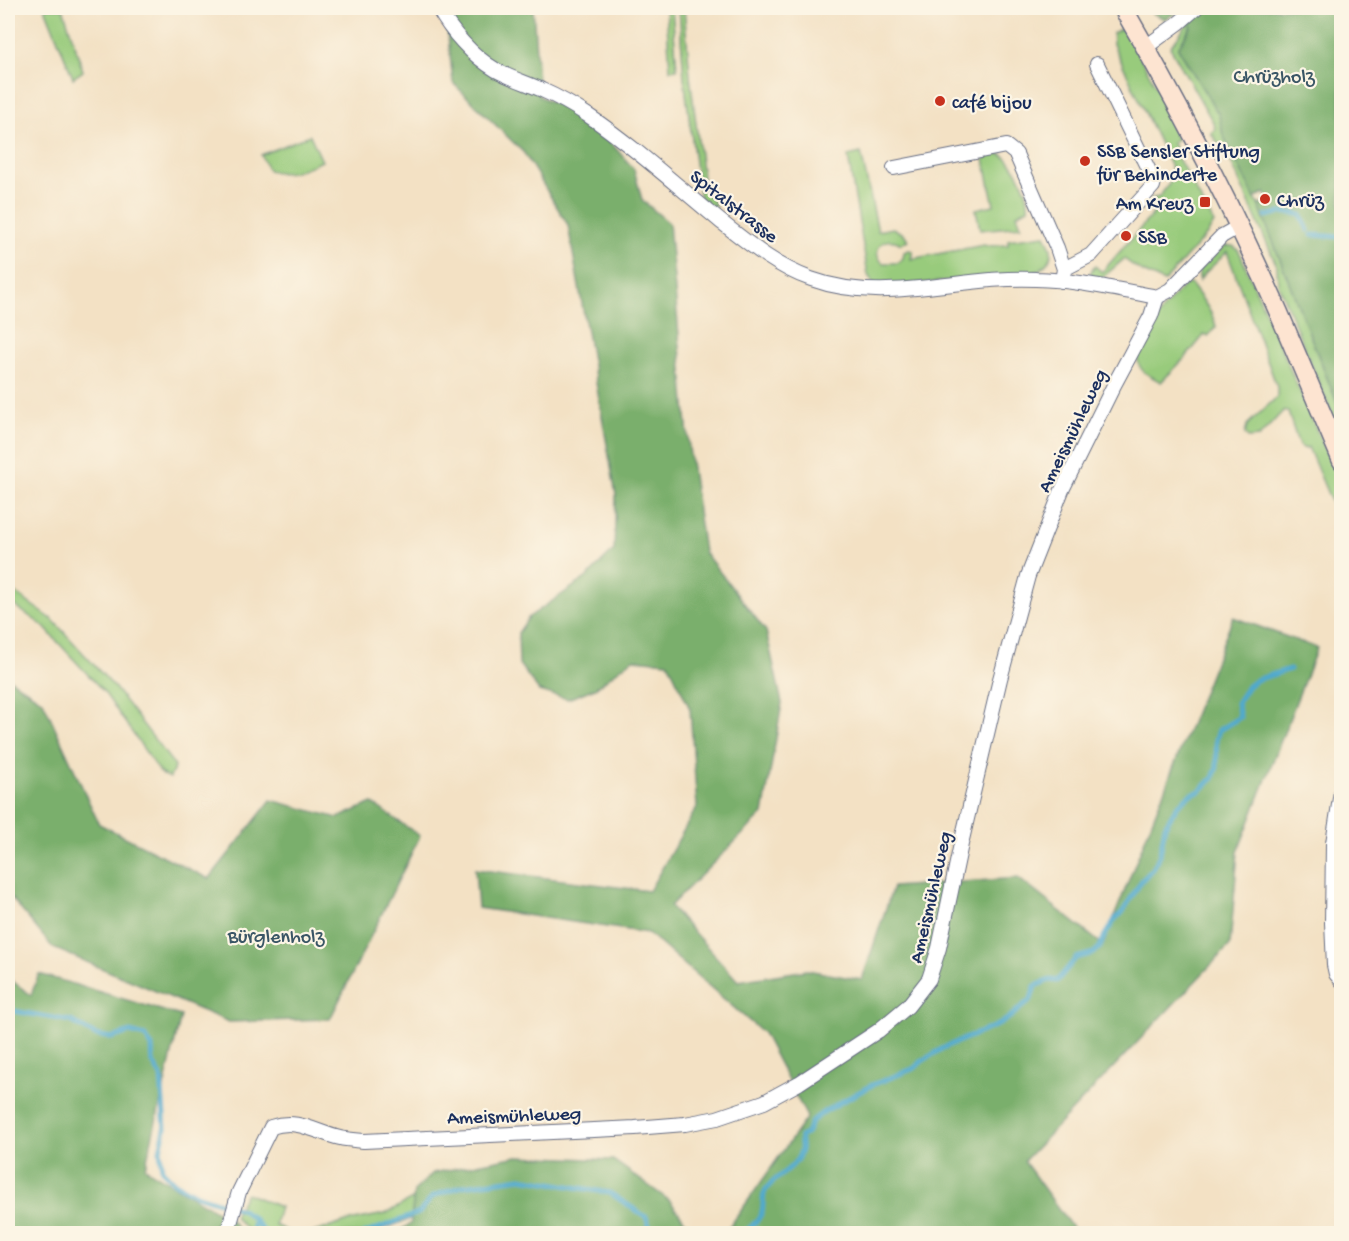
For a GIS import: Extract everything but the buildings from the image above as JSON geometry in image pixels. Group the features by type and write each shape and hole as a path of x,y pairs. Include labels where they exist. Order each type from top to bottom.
{"main road":[{"path":"1123,8 1146,47 1238,227 1279,313 1341,461"}],"street":[{"name":"Spitalstrasse","path":"438,8 446,23 479,58 496,70 574,106 611,131 752,246 792,271 827,285 866,291 1063,275 1157,297"},
{"path":"1146,47 1196,8"},
{"path":"894,168 1006,146 1016,154 1051,231 1063,275 1091,255 1153,186 1154,181 1097,64"},
{"path":"1157,297 1170,290 1222,236 1238,227"},
{"name":"Ameismühleweg","path":"227,1232 238,1192 271,1126 293,1123 342,1138 364,1141 645,1128 717,1119 764,1102 800,1083 878,1030 908,1006 929,979 939,948 1000,679 1028,576 1062,490 1151,316 1157,297"},
{"path":"1341,784 1333,843 1332,923 1334,965 1341,981"}],"green space":[{"path":"45,8 63,8 83,71 73,78"},
{"path":"445,8 533,8 539,96 572,112 604,135 634,169 642,200 669,223 689,448 704,552 766,631 782,703 763,814 670,906 738,981 807,970 862,980 893,887 1018,878 1103,945 1233,617 1317,648 1238,851 1230,945 1024,1161 1076,1233 720,1233 726,1232 807,1117 763,1033 648,933 478,908 475,869 649,891 697,807 690,709 668,662 633,659 595,688 568,699 539,691 519,664 518,633 529,617 587,577 614,550 616,495 568,225 524,153 453,83"},
{"path":"666,8 672,8 677,69 670,70"},
{"path":"679,8 684,8 704,187 716,206 712,208 700,197 699,193 684,78"},
{"name":"Chrüzholz","path":"1151,8 1341,8 1341,413 1258,204 1263,205 1269,202 1265,193 1255,199 1223,135 1219,115 1178,48 1191,26 1190,20 1177,12 1165,19 1152,13"},
{"path":"1190,20 1191,26 1178,48 1219,115 1223,135 1258,204 1341,413 1341,436 1278,284 1277,266 1231,162 1211,133 1215,129 1214,124 1170,47"},
{"path":"1124,27 1163,99 1177,140 1173,142 1178,158 1214,223 1208,233 1164,282 1141,271 1124,259 1102,278 1094,278 1090,273 1095,266 1102,272 1159,207 1150,199 1159,197 1175,176 1113,44 1113,33"},
{"path":"310,135 322,161 289,172 268,170 261,155"},
{"path":"861,153 878,231 893,228 905,235 908,240 901,244 890,240 881,244 877,253 883,263 898,263 903,258 904,252 909,250 913,251 911,259 984,245 1008,245 1008,240 1045,235 1051,248 1051,255 1047,263 1029,275 875,287 868,275 848,156"},
{"path":"1001,154 1011,163 1020,178 1028,201 1028,208 1017,214 1021,226 980,230 976,209 994,205 984,159 991,155"},
{"path":"1225,246 1233,246 1239,251 1341,486 1341,525 1308,447 1306,449 1299,446 1288,412 1283,411 1259,437 1248,438 1245,434 1247,425 1277,397 1277,387 1227,252 1199,281 1199,270"},
{"path":"1187,284 1191,284 1202,299 1216,327 1208,336 1205,334 1161,382 1146,374 1141,368 1138,353 1156,319"},
{"path":"8,588 53,620 115,688 175,766 170,778 161,774 104,692 42,625 8,601"},
{"name":"Bürglenholz","path":"8,678 43,701 99,824 209,879 271,800 338,818 372,803 420,836 330,1019 229,1022 53,948 8,894"},
{"path":"39,974 181,1016 145,1168 232,1221 241,1233 14,1234 8,1229 8,978 31,995"},
{"path":"517,1156 613,1160 670,1201 694,1233 396,1233 411,1223 414,1191 433,1173"},
{"path":"246,1193 280,1207 275,1225 291,1233 250,1233 234,1216"},
{"path":"412,1199 421,1204 418,1216 374,1233 308,1234 349,1221 385,1214"}],"waterway":[{"path":"1266,216 1284,213 1301,215 1308,230"},
{"path":"1312,235 1342,237"},
{"path":"744,1234 762,1213 767,1188 791,1167 799,1156 801,1136 806,1134 812,1121 825,1111 872,1085 915,1068 943,1048 1000,1024 1031,999 1035,986 1050,980 1057,981 1076,958 1094,953 1100,947 1116,918 1122,913 1142,880 1153,869 1160,854 1165,826 1177,806 1191,794 1200,791 1213,778 1217,767 1216,739 1219,730 1240,717 1237,703 1248,686 1256,680 1290,669"},
{"path":"8,1010 71,1021 95,1035 112,1038 130,1032 145,1036 152,1047 153,1063 161,1076 165,1129 160,1150 162,1170 175,1183 194,1194 242,1210 254,1219 265,1234"},
{"path":"363,1234 419,1213 433,1196 463,1186 521,1178 610,1193 646,1217 652,1234"},
{"path":"252,1234 254,1219"}],"place":[{"name":"café bijou","path":"940,101"},
{"name":"SSB Sensler Stiftung für Behinderte","path":"1085,161"},
{"name":"Chrüz","path":"1265,199"},
{"name":"Am Kreuz","path":"1205,202"},
{"name":"SSB","path":"1126,236"}]}
